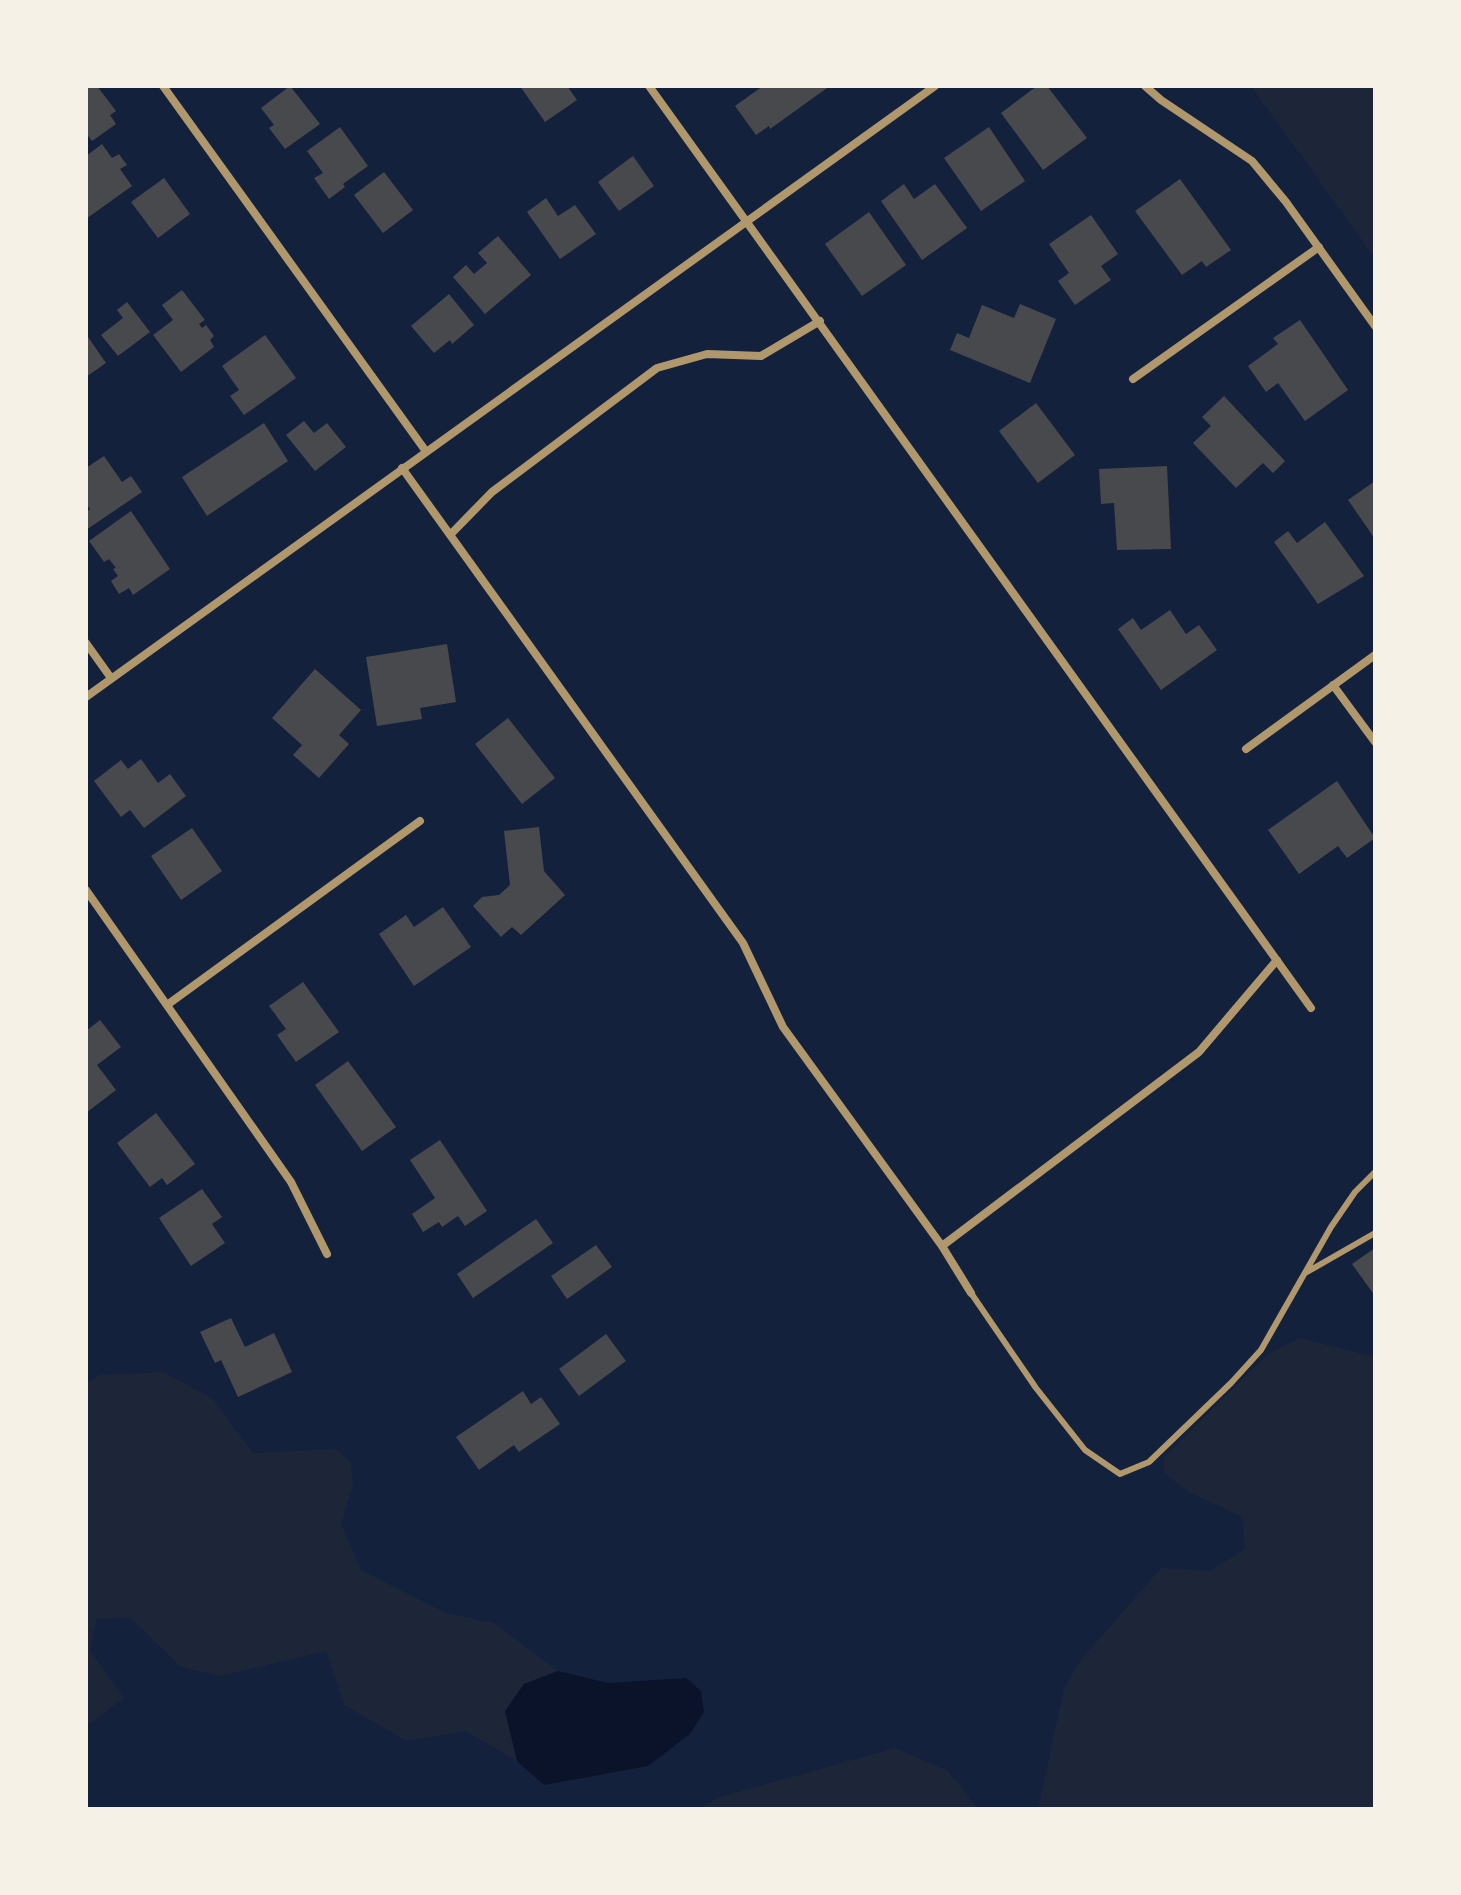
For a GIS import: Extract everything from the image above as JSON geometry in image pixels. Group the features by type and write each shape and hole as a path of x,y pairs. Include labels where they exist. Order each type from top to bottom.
{"street":[{"path":"163,86 425,450"},
{"path":"649,86 1311,1008"},
{"path":"86,697 425,450 935,86"},
{"path":"1145,86 1252,161 1286,202 1375,326"},
{"path":"1133,379 1319,247"},
{"path":"450,535 492,492 657,368 707,354 761,356 820,321"},
{"path":"402,468 743,943 783,1027 942,1246 971,1293"},
{"path":"86,643 111,678"},
{"path":"1246,749 1375,655"},
{"path":"1333,685 1375,742"},
{"path":"167,1005 420,821"},
{"path":"86,890 291,1182 327,1254"},
{"path":"942,1246 1199,1052 1277,960"}],"lane":[{"path":"971,1293 1036,1388 1085,1450 1120,1474 1149,1462 1261,1350 1304,1273 1355,1192 1375,1172"},
{"path":"1304,1273 1375,1233"}],"shaded area":[{"path":"1251,86 1375,86 1375,258"},
{"path":"1299,1338 1375,1357 1375,1809 1038,1809 1064,1688 1080,1661 1161,1568 1210,1571 1245,1549 1242,1517 1189,1492 1164,1473 1164,1457 1268,1354"},
{"path":"164,1372 213,1399 253,1453 336,1449 351,1463 353,1484 341,1524 361,1570 446,1613 494,1623 558,1671 524,1684 505,1711 517,1761 466,1731 407,1741 344,1705 326,1651 220,1676 181,1667 131,1618 97,1619 90,1651 124,1698 86,1726 86,1384 100,1375"},
{"path":"558,1671 608,1683 686,1678 701,1691 704,1712 690,1734 648,1766 544,1785 517,1761 505,1711 524,1684"},
{"path":"895,1748 948,1771 978,1809 698,1809 717,1798"}],"building":[{"path":"86,86 97,86 116,111 110,115 116,124 92,141 86,133"},
{"path":"290,86 320,124 285,149 269,128 274,125 261,108"},
{"path":"520,86 567,86 577,100 545,122"},
{"path":"763,86 827,88 770,129 769,126 756,135 735,106"},
{"path":"1037,86 1047,86 1087,138 1043,170 1001,113"},
{"path":"340,127 368,166 343,184 345,187 329,199 314,178 323,173 307,151"},
{"path":"989,127 1025,181 981,211 944,158"},
{"path":"102,144 112,158 119,154 127,165 120,169 132,186 86,219 86,156"},
{"path":"633,156 654,186 619,211 598,182"},
{"path":"384,172 413,210 383,233 354,195"},
{"path":"164,178 190,214 158,238 131,202"},
{"path":"1180,179 1231,250 1206,267 1202,261 1182,275 1135,211"},
{"path":"904,184 914,199 935,184 967,228 922,260 881,201"},
{"path":"546,198 558,216 575,205 596,234 560,259 527,212"},
{"path":"869,212 906,265 862,296 825,244"},
{"path":"1091,215 1118,254 1101,266 1111,280 1075,305 1058,281 1069,273 1049,244"},
{"path":"498,236 531,275 485,314 453,277 466,265 474,274 487,263 478,253"},
{"path":"182,290 205,320 199,324 202,328 206,325 214,336 210,340 214,347 181,372 153,335 173,320 162,305"},
{"path":"449,294 474,325 452,344 450,340 434,353 411,326"},
{"path":"127,302 150,332 118,356 101,335 123,318 117,310"},
{"path":"1020,304 1056,319 1030,383 950,350 957,333 969,338 982,305 1014,318"},
{"path":"1300,320 1348,390 1305,421 1278,383 1266,392 1248,366 1278,344 1273,338"},
{"path":"265,335 296,378 244,415 230,396 239,390 222,366"},
{"path":"86,338 106,363 86,377"},
{"path":"1224,396 1285,461 1273,473 1263,463 1236,488 1193,443 1211,426 1202,417"},
{"path":"1036,403 1075,455 1038,483 999,431"},
{"path":"304,421 314,433 327,423 346,447 315,471 286,435"},
{"path":"264,423 288,461 207,516 182,477"},
{"path":"104,456 122,482 131,476 142,492 86,530 86,512 90,509 86,504 86,468"},
{"path":"1167,466 1171,549 1117,550 1114,503 1101,504 1099,469"},
{"path":"1375,481 1375,539 1348,500"},
{"path":"131,511 170,569 133,595 129,588 119,594 111,581 118,576 113,569 116,568 109,559 104,562 89,541"},
{"path":"1325,522 1364,576 1318,604 1274,542 1288,531 1297,543"},
{"path":"1170,610 1186,634 1199,625 1217,650 1161,690 1118,629 1133,618 1141,630"},
{"path":"447,644 456,702 420,708 422,719 377,726 366,657"},
{"path":"315,669 361,710 339,735 349,744 319,778 293,755 302,745 272,718"},
{"path":"508,718 555,778 522,804 475,744"},
{"path":"141,759 158,783 170,774 186,796 144,828 130,810 121,817 94,781 121,760 128,769"},
{"path":"1337,781 1375,838 1347,858 1338,846 1299,874 1268,830"},
{"path":"539,827 544,871 565,895 521,935 512,927 501,937 473,906 482,897 499,895 510,885 504,831"},
{"path":"192,828 222,871 181,900 151,856"},
{"path":"443,907 471,947 414,986 379,934 406,915 414,927"},
{"path":"303,982 339,1032 296,1062 277,1035 286,1029 269,1006"},
{"path":"100,1020 121,1047 97,1065 116,1090 86,1113 86,1031"},
{"path":"348,1061 396,1127 362,1151 315,1085"},
{"path":"156,1113 195,1164 167,1185 162,1178 150,1187 117,1143"},
{"path":"440,1140 487,1211 465,1226 458,1216 442,1227 439,1222 423,1232 412,1214 435,1198 410,1160"},
{"path":"202,1189 222,1217 212,1224 225,1243 191,1266 159,1218"},
{"path":"536,1219 553,1243 473,1298 457,1274"},
{"path":"596,1245 612,1267 567,1299 551,1276"},
{"path":"1375,1248 1375,1296 1352,1264"},
{"path":"231,1318 245,1347 274,1333 292,1372 238,1397 221,1360 215,1363 200,1332"},
{"path":"606,1334 626,1361 579,1396 559,1369"},
{"path":"523,1391 531,1404 541,1397 560,1424 519,1452 514,1445 479,1470 456,1437"}]}
